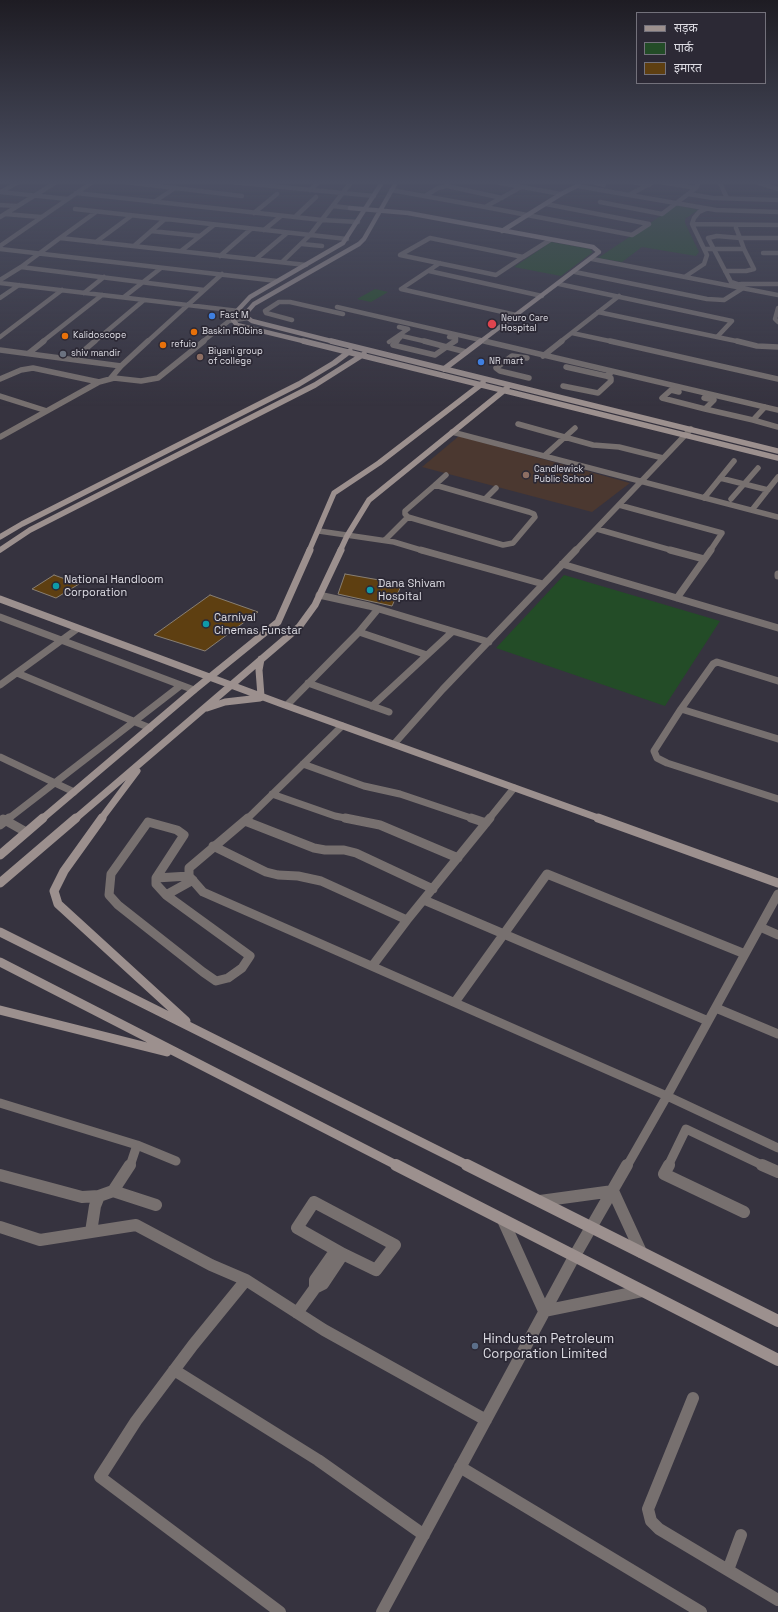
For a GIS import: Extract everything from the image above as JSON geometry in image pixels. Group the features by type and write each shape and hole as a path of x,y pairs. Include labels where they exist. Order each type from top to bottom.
{"street":[{"path":"0,281 36,256"},
{"path":"58,256 277,281"},
{"path":"222,256 306,265"},
{"path":"256,260 260,256"},
{"path":"282,262 288,256"},
{"path":"233,320 237,311 250,297 320,256"},
{"path":"247,312 254,304 265,297 337,256"},
{"path":"406,256 496,275 523,257"},
{"path":"444,369 595,256"},
{"path":"686,276 704,264 707,256"},
{"path":"717,256 731,282 778,291"},
{"path":"725,271 746,271 754,269 748,256"},
{"path":"592,259 778,295"},
{"path":"440,263 401,289 516,315"},
{"path":"21,266 204,290"},
{"path":"124,297 161,268"},
{"path":"429,270 542,296"},
{"path":"575,272 708,299 724,300 743,288"},
{"path":"110,379 121,366 222,274"},
{"path":"84,293 104,277"},
{"path":"0,281 19,285 247,312"},
{"path":"559,284 732,321 717,337"},
{"path":"737,284 778,284"},
{"path":"0,298 19,285"},
{"path":"0,337 62,290"},
{"path":"29,353 102,295"},
{"path":"542,358 619,296"},
{"path":"74,359 144,300"},
{"path":"292,320 266,313 265,311 279,302 290,302 408,329"},
{"path":"337,307 414,326 456,338 456,341 435,355 393,345 414,326"},
{"path":"777,320 776,311 778,308"},
{"path":"247,312 248,318"},
{"path":"598,312 757,346 778,347"},
{"path":"372,321 376,316"},
{"path":"0,437 99,382 110,379 141,381 158,378 223,325 233,320 248,318 252,321 272,327 778,451"},
{"path":"233,320 237,325 778,458"},
{"path":"389,342 414,326 480,341 542,358 612,372 763,409 778,415"},
{"path":"572,333 778,380"},
{"path":"402,336 466,352"},
{"path":"0,537 22,524 299,384 334,363 354,347"},
{"path":"334,349 336,354 334,363"},
{"path":"0,350 121,366"},
{"path":"0,550 30,530 315,385 368,351"},
{"path":"529,378 500,371 496,368 512,356 534,359"},
{"path":"542,358 548,363"},
{"path":"346,366 364,362 389,363"},
{"path":"563,366 606,376 612,380 598,393 563,386"},
{"path":"0,379 21,370 33,368 99,382"},
{"path":"606,376 612,372"},
{"path":"0,855 194,690 278,622 298,574 319,531 334,493 379,463 482,385 487,379"},
{"path":"0,883 299,627 315,606 347,536 369,500 510,385"},
{"path":"705,409 714,400 671,390 662,398 705,409 778,426"},
{"path":"2,398 47,411"},
{"path":"753,420 763,409 776,409 778,403"},
{"path":"518,424 593,445 619,447 663,458"},
{"path":"544,456 575,428"},
{"path":"394,744 443,689 562,564 598,529 663,458 691,430"},
{"path":"452,432 778,517"},
{"path":"704,498 734,462"},
{"path":"731,499 758,468"},
{"path":"435,484 529,512 534,514 535,517 513,543 508,545 495,543 408,517 404,514 405,511 435,484 446,475"},
{"path":"752,510 778,477"},
{"path":"720,478 768,490"},
{"path":"485,499 496,488"},
{"path":"619,505 722,533 677,598"},
{"path":"385,540 408,517"},
{"path":"598,529 704,559"},
{"path":"319,531 385,540 543,584"},
{"path":"562,564 778,628"},
{"path":"319,595 378,609 489,642"},
{"path":"0,599 342,726 778,883"},
{"path":"286,705 359,632 378,609"},
{"path":"0,618 194,690"},
{"path":"0,686 78,629"},
{"path":"359,632 427,655"},
{"path":"372,706 452,632"},
{"path":"261,659 259,670 263,697"},
{"path":"778,681 717,662 713,664 681,709 654,751 658,758 667,763 778,799"},
{"path":"17,673 150,728"},
{"path":"308,683 389,712"},
{"path":"2,821 56,783 180,686"},
{"path":"204,709 225,702 263,697"},
{"path":"681,709 778,739"},
{"path":"342,726 245,821 213,846 189,868 191,878 203,892 373,965 667,1096 778,1148"},
{"path":"0,756 74,792"},
{"path":"145,759 83,843 64,871 54,891 58,904 194,1028"},
{"path":"303,764 357,784 400,794 486,823"},
{"path":"373,965 407,920 514,788"},
{"path":"272,794 335,816 380,825 458,858"},
{"path":"2,821 26,832"},
{"path":"245,821 314,848 325,850 344,850 356,853 433,889"},
{"path":"148,822 177,830 184,835 156,878 156,884 166,895 250,956 242,968 228,978 216,980 118,906 109,895 111,874 148,822"},
{"path":"213,846 266,872 321,881 407,920"},
{"path":"455,1002 547,874 745,954"},
{"path":"156,878 191,878"},
{"path":"166,895 191,878"},
{"path":"382,1612 544,1311 667,1096 778,894"},
{"path":"424,900 708,1021"},
{"path":"760,927 778,935"},
{"path":"0,932 778,1321"},
{"path":"0,962 642,1292 778,1360"},
{"path":"716,1008 778,1034"},
{"path":"0,1010 181,1055"},
{"path":"0,1103 137,1145 176,1161"},
{"path":"744,1212 664,1174 686,1129 778,1172"},
{"path":"0,1175 82,1197 99,1196 113,1191 130,1165 137,1145"},
{"path":"113,1191 156,1205"},
{"path":"539,1201 613,1191"},
{"path":"613,1191 641,1252"},
{"path":"92,1232 95,1206 99,1196"},
{"path":"314,1202 395,1245 376,1270 340,1252 297,1228 314,1202"},
{"path":"503,1220 544,1311"},
{"path":"0,1227 40,1240 136,1225 211,1265 246,1280 324,1330 486,1420"},
{"path":"297,1313 315,1288 315,1280 340,1252"},
{"path":"246,1280 193,1345 136,1421 100,1477 280,1612"},
{"path":"544,1311 642,1292"},
{"path":"174,1370 318,1460 424,1535"},
{"path":"693,1398 648,1509 651,1521 659,1529 778,1600"},
{"path":"460,1467 701,1612"},
{"path":"728,1570 741,1535"}],"shaded area":[{"name":"Candlewick Public School","path":"459,436 630,483 592,512 422,467"}],"green space":[{"path":"530,256 587,256 561,276 514,267"},
{"path":"601,256 630,256 622,262 598,258"},
{"path":"375,289 388,292 371,302 357,299"},
{"path":"564,575 720,621 665,706 496,648"}],"building":[{"name":"Dana Shivam Hospital","path":"345,574 402,584 392,606 338,594"},
{"name":"National Handloom Corporation","path":"54,575 79,584 56,598 32,589"},
{"name":"Carnival Cinemas Funstar","path":"210,595 258,612 205,651 154,635"}],"place":[{"name":"Fast M","path":"212,316"},
{"name":"Neuro Care Hospital","path":"492,324"},
{"name":"Baskin RObins","path":"194,332"},
{"name":"Kalidoscope","path":"65,336"},
{"name":"refuio","path":"163,345"},
{"name":"shiv mandir","path":"63,354"},
{"name":"Biyani group of college","path":"200,357"},
{"name":"NR mart","path":"481,362"},
{"name":"Candlewick Public School","path":"526,475"},
{"name":"National Handloom Corporation","path":"56,586"},
{"name":"Dana Shivam Hospital","path":"370,590"},
{"name":"Carnival Cinemas Funstar","path":"206,624"},
{"name":"Hindustan Petroleum Corporation Limited","path":"475,1346"}]}
